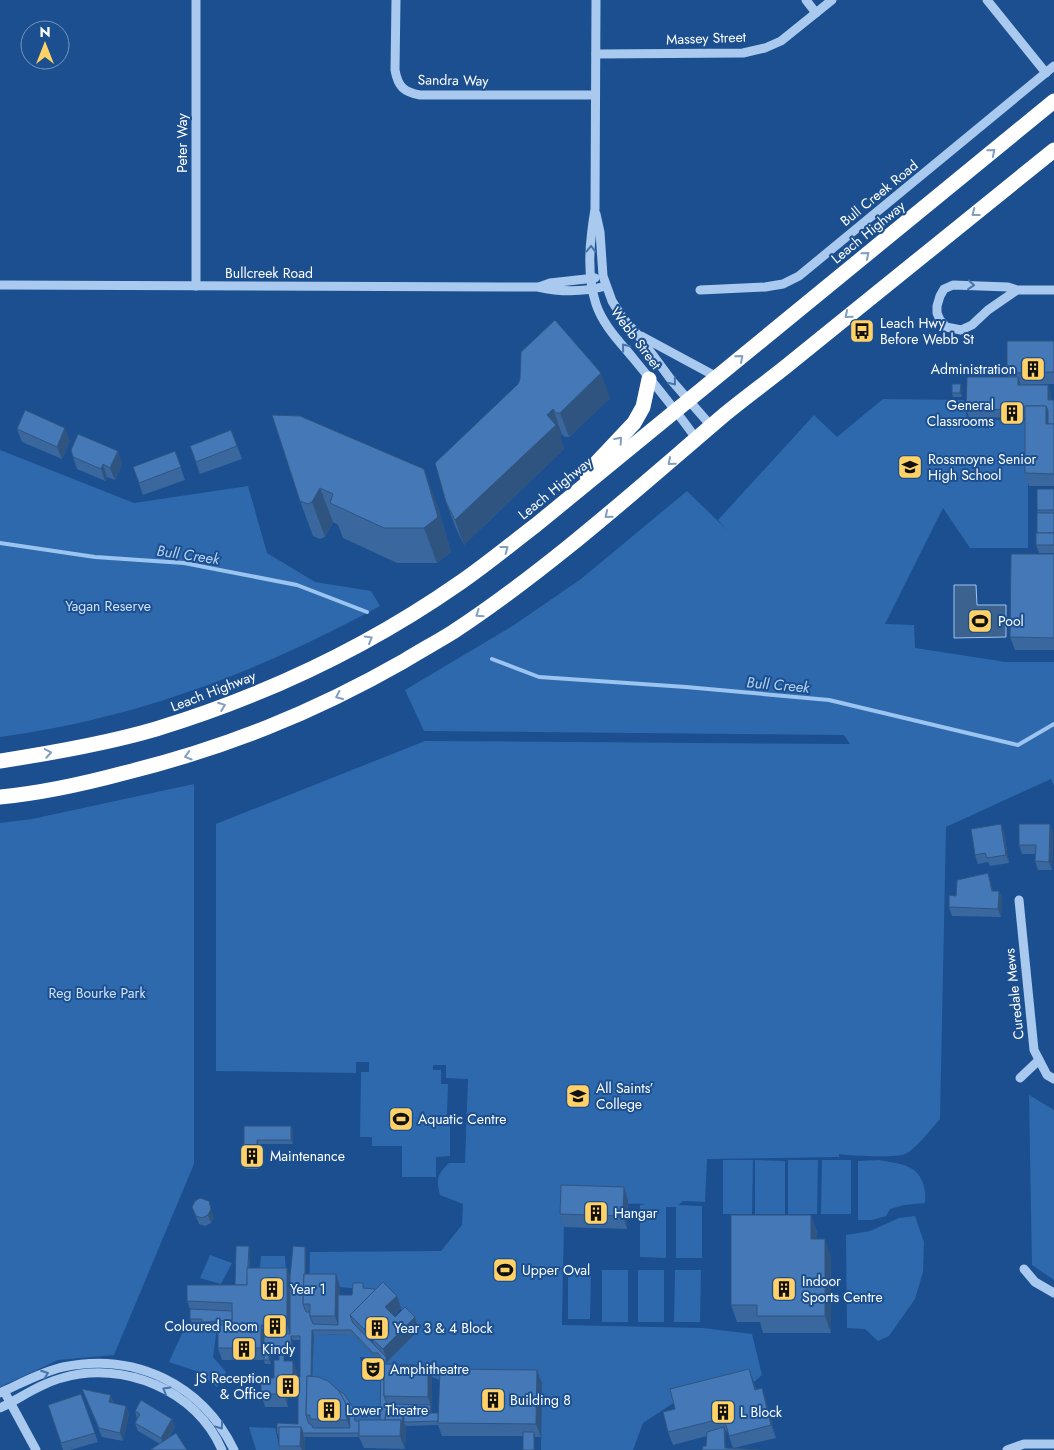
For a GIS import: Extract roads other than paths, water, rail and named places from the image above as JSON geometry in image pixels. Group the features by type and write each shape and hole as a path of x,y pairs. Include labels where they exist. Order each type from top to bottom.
{"highway":[{"name":"Leach Highway","path":"0,760 50,754 154,729 243,698 341,655 413,613 462,582 536,525 677,412 756,344 1054,101"},
{"path":"0,796 29,794 82,784 160,765 231,742 266,729 356,688 450,634 485,611 608,514 880,288 1054,150"},
{"path":"536,525 618,442 634,422 643,407 650,378"}],"street":[{"name":"Peter Way","path":"196,0 196,286"},
{"name":"Sandra Way","path":"396,0 397,81 401,88 410,93 420,95 596,95"},
{"name":"Webb Street","path":"596,0 595,208 591,232 592,290 598,310 608,328 650,378 697,440"},
{"path":"806,0 816,13"},
{"name":"Massey Street","path":"596,54 743,53 765,48 781,40 832,0"},
{"path":"987,0 1046,73"},
{"name":"Bull Creek Road","path":"700,290 765,287 783,284 799,276 1054,66"},
{"name":"Webb Street","path":"595,208 600,232 603,276 612,301 622,317 638,335 672,381 712,427"},
{"name":"Bullcreek Road","path":"538,287 550,283 603,276"},
{"path":"1017,290 972,325 961,330 946,326 940,320 937,306 940,296 944,289 953,285 1008,287 1017,290 1054,290"},
{"name":"Bullcreek Road","path":"0,286 538,287 551,290 592,290 606,286"},
{"name":"Webb Street","path":"638,335 717,377"},
{"name":"Curedale Mews","path":"1019,900 1034,1050 1047,1074 1054,1079"},
{"path":"1020,1078 1040,1060"},
{"path":"1024,1269 1035,1282 1054,1293"},
{"path":"36,1450 2,1392 41,1374 62,1367 98,1363 120,1364 143,1369 165,1378 182,1388 201,1403 223,1429 234,1450"},
{"path":"0,1408 10,1404 36,1387 61,1378 100,1372 119,1373 161,1387 178,1397 196,1412 208,1426 222,1450"},
{"path":"1007,1450 1024,1444 1054,1444"}],"waterway":[{"name":"Bull Creek","path":"0,543 95,557 184,563 297,585 367,612"},
{"name":"Bull Creek","path":"492,659 539,677 686,687 829,700 1018,745 1054,724"}],"place":[{"name":"Leach Hwy Before Webb St","path":"862,331"},
{"name":"Administration","path":"1033,369"},
{"name":"General Classrooms","path":"1012,413"},
{"name":"Rossmoyne Senior High School","path":"910,467"},
{"name":"Pool","path":"980,621"},
{"name":"All Saints’ College","path":"578,1096"},
{"name":"Aquatic Centre","path":"401,1119"},
{"name":"Maintenance","path":"252,1156"},
{"name":"Hangar","path":"596,1213"},
{"name":"Upper Oval","path":"505,1270"},
{"name":"Year 1","path":"272,1289"},
{"name":"Indoor Sports Centre","path":"784,1289"},
{"name":"Coloured Room","path":"275,1326"},
{"name":"Year 3 & 4 Block","path":"377,1328"},
{"name":"Kindy","path":"244,1349"},
{"name":"Amphitheatre","path":"373,1369"},
{"name":"JS Reception & Office","path":"288,1386"},
{"name":"Building 8","path":"493,1400"},
{"name":"Lower Theatre","path":"329,1410"},
{"name":"L Block","path":"723,1412"}],"park label":[{"name":"Yagan Reserve","path":"108,606"},
{"name":"Reg Bourke Park","path":"97,993"}]}
